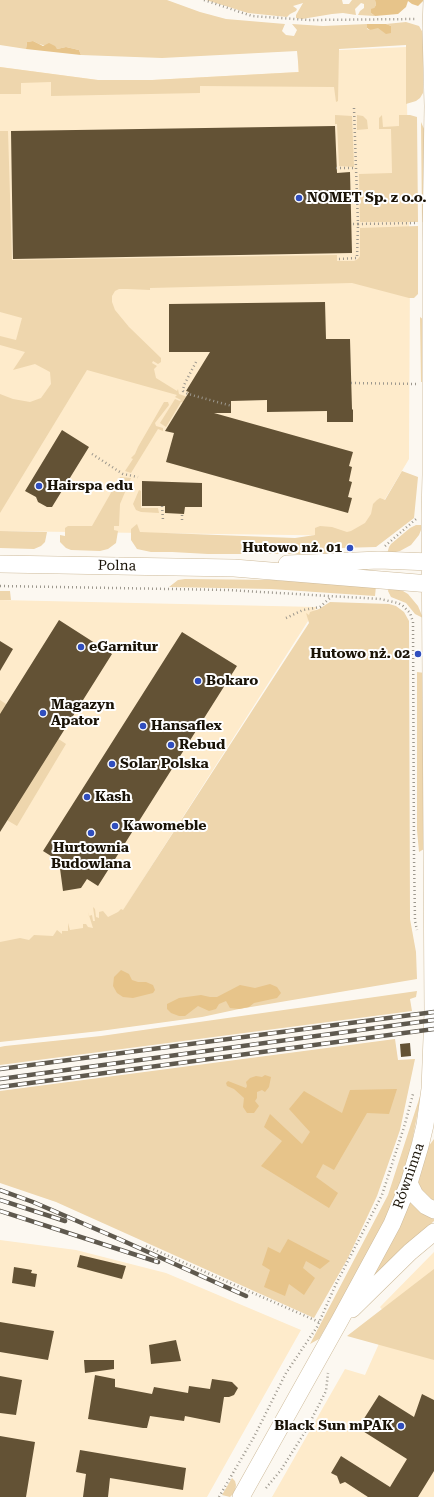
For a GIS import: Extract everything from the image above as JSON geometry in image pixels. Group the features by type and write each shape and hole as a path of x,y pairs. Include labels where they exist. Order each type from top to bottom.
{"street":[{"name":"Równinna","path":"241,1497 392,1224 409,1183 425,1125 430,1089 433,1029 430,584 433,106 432,0"},
{"name":"Polna","path":"234,568 380,560 431,562"},
{"name":"Polna","path":"0,564 234,568 430,584"},
{"path":"409,1183 415,1195 426,1206 434,1210"},
{"path":"340,1320 410,1252 434,1232"}],"path":[{"path":"204,0 252,16 309,20 432,18"},
{"path":"339,259 357,258 358,224 354,108"},
{"path":"336,168 356,168"},
{"path":"351,224 420,223"},
{"path":"196,362 184,385 183,391 188,394 232,406"},
{"path":"351,383 431,384"},
{"path":"92,454 123,474 138,477"},
{"path":"162,506 162,520"},
{"path":"182,514 182,520"},
{"path":"0,586 228,590 380,600 398,603 407,609 413,622 415,921 418,935"},
{"path":"286,618 303,610 320,607 331,597"},
{"path":"219,1497 254,1437 286,1373 319,1322 336,1284 382,1195 414,1091"},
{"path":"146,1246 319,1322"},
{"path":"266,1488 281,1470 326,1391 329,1368"}],"shaded area":[{"path":"0,0 167,0 200,12 226,19 285,24 282,31 286,35 294,36 297,30 292,24 323,26 367,24 367,29 370,30 373,28 391,26 386,24 406,22 419,26 423,33 423,93 416,101 406,104 406,45 339,49 338,101 336,102 334,87 200,86 200,93 51,96 51,82 21,83 21,94 0,94 0,67 98,80 152,80 299,72 297,51 162,58 81,55 79,50 66,47 57,49 33,41 27,42 26,49 0,45"},
{"path":"206,0 342,0 343,4 349,4 352,0 375,0 376,5 371,13 375,16 358,15 364,8 364,4 361,3 355,9 356,15 343,13 302,19 296,18 296,15 303,3 293,6 297,9 296,11 287,17 248,13"},
{"path":"375,0 424,0 418,6 408,1 406,7 398,14 375,16 371,13 371,9 376,5"},
{"path":"367,24 386,24 391,26 391,33 386,34 378,28 370,30 367,28"},
{"path":"33,41 43,46 49,43 57,49 66,47 79,50 81,55 26,49 27,42"},
{"path":"406,47 410,265 409,459 363,536 0,531 0,67 98,80 152,80 298,72 298,52"},
{"path":"335,115 352,116 354,167 339,166 337,124 335,124"},
{"path":"357,115 363,116 367,120 368,129 357,130"},
{"path":"382,115 383,127 399,126 399,115 410,115 417,117 418,222 360,222 359,174 392,173 391,129 379,129 379,118"},
{"path":"421,122 425,131 424,222 422,222"},
{"path":"0,131 8,131 12,260 337,255 337,261 354,261 360,256 360,228 418,226 418,294 414,298 409,298 352,283 150,288 150,290 119,289 115,291 112,296 112,302 115,310 129,327 161,358 161,362 158,364 153,361 152,363 157,366 154,369 156,378 177,391 178,389 179,394 219,408 218,412 181,402 166,427 160,423 175,399 181,400 175,397 177,395 87,370 0,513 0,394 13,399 30,402 41,398 51,384 50,372 35,364 13,370 25,352 0,345 0,336 16,340 22,318 0,312"},
{"path":"420,317 424,320 425,382 421,382"},
{"path":"164,402 168,402 169,405 155,423 156,426 163,428 163,431 158,429 131,473 125,471 133,459 131,458 135,454"},
{"path":"402,471 418,477 414,518 376,547 340,548 340,554 208,554 151,552 137,549 131,540 131,529 137,524 140,532 295,538 315,535 315,528 320,526 332,527 347,532 351,531 365,523 371,514 373,504 377,500 380,498 385,500"},
{"path":"120,477 131,478 120,504 119,526 114,526 114,530 118,531 116,543 108,549 100,551 71,550 66,548 60,542 60,535 65,536 65,528 68,526 92,526"},
{"path":"139,490 141,491 141,508 158,508 159,513 141,512 136,510 133,504"},
{"path":"416,525 423,525 419,535 411,545 400,551 387,554 391,544 410,528"},
{"path":"0,531 47,532 45,542 41,546 34,549 0,548"},
{"path":"178,580 275,580 376,586 375,596 271,589 169,587"},
{"path":"389,587 408,594 418,606 423,618 415,614 406,603 391,597 388,591"},
{"path":"0,591 10,591 11,600 0,600"},
{"path":"0,600 317,607 108,934 0,948"},
{"path":"330,602 389,604 396,606 404,612 409,621 410,919 416,952 417,979 239,1009 202,1017 100,1031 0,1042 0,942 20,938 29,940 34,935 53,936 57,930 62,934 62,931 68,931 68,923 70,930 83,928 83,924 93,928 89,916 92,915 93,921 95,921 93,907 95,909 96,917 99,918 99,912 103,911 108,917 121,909 123,910 309,623 306,613 309,615 310,612 319,609"},
{"path":"417,672 425,673 424,849 419,852 417,830"},
{"path":"0,700 66,744 17,826 0,816"},
{"path":"121,970 129,974 132,980 146,982 153,985 155,990 153,993 133,998 123,997 117,993 113,986 114,977"},
{"path":"270,984 277,987 281,993 277,998 254,1003 249,1007 239,1009 230,1008 226,1001 219,1004 216,1009 209,1011 198,1006 185,1016 179,1016 171,1013 167,1009 167,1004 179,998 201,995 217,997 240,985 255,988"},
{"path":"417,991 416,997 410,999 412,1011 0,1065 0,1047 5,1046 101,1036"},
{"path":"395,1039 398,1060 415,1059 400,1130 377,1196 348,1258 314,1318 56,1202 0,1183 0,1091"},
{"path":"265,1075 271,1077 269,1087 265,1092 262,1090 257,1092 257,1098 255,1101 259,1106 254,1113 247,1113 243,1107 244,1098 234,1089 227,1086 226,1083 228,1081 246,1088 246,1082 250,1078 256,1076 262,1077"},
{"path":"397,1089 389,1114 367,1113 334,1170 323,1164 316,1177 338,1193 329,1208 261,1166 282,1141 264,1127 270,1114 302,1144 310,1132 289,1109 304,1091 342,1113 350,1090"},
{"path":"422,1090 408,1163 382,1230 319,1339 310,1344 388,1195"},
{"path":"434,1139 434,1205 419,1188 418,1180 428,1147"},
{"path":"410,1199 434,1218 434,1221 371,1280"},
{"path":"288,1239 330,1261 320,1269 306,1261 303,1268 315,1278 304,1295 289,1284 285,1296 264,1287 270,1270 262,1265 268,1247 280,1253"},
{"path":"0,1240 76,1250 166,1273 301,1330 207,1497 0,1497"},
{"path":"434,1252 434,1497 272,1497 345,1369 365,1375 390,1319 380,1307"},
{"path":"434,1269 434,1360 347,1336"},
{"path":"232,1478 236,1485 235,1492 230,1497 222,1495"}],"building":[{"path":"335,126 337,173 350,172 352,253 13,259 11,131"},
{"path":"325,302 326,339 350,339 353,422 327,422 327,411 267,412 267,400 231,401 231,413 214,413 353,452 349,466 352,467 349,481 352,482 348,497 352,498 348,513 166,462 174,433 165,431 189,392 186,391 210,352 169,352 169,304"},
{"path":"62,430 89,447 52,507 47,507 38,502 36,497 25,491"},
{"path":"142,481 202,483 202,507 185,507 184,514 165,513 165,506 142,506"},
{"path":"59,620 112,654 0,832 0,714"},
{"path":"182,632 237,666 98,886 87,879 81,888 63,891 59,861 43,851"},
{"path":"0,641 13,649 0,671"},
{"path":"410,1043 411,1056 401,1057 400,1044"},
{"path":"80,1255 126,1266 122,1279 77,1267"},
{"path":"14,1267 32,1270 31,1273 37,1274 35,1287 12,1283"},
{"path":"0,1322 54,1331 48,1360 0,1352"},
{"path":"176,1340 181,1361 151,1364 149,1345"},
{"path":"84,1360 114,1360 114,1369 85,1373"},
{"path":"95,1375 115,1379 115,1387 152,1394 154,1387 188,1393 189,1386 210,1389 212,1379 232,1382 238,1388 234,1395 224,1397 220,1423 185,1416 184,1421 150,1416 147,1428 143,1428 88,1419"},
{"path":"0,1376 22,1380 16,1415 0,1413"},
{"path":"422,1394 434,1400 434,1471 418,1497 368,1497 345,1482 340,1484 337,1476 331,1473 341,1456 390,1487 407,1459 358,1428 379,1395 414,1417"},
{"path":"0,1436 35,1442 26,1497 0,1497"},
{"path":"80,1450 186,1468 183,1490 110,1478 108,1497 83,1497 86,1474 76,1472"}],"railway":[{"path":"0,1069 434,1012"},
{"path":"0,1079 434,1020"},
{"path":"0,1087 434,1029"},
{"path":"0,1190 33,1202 119,1239 246,1296"},
{"path":"0,1200 65,1221"},
{"path":"0,1211 158,1262"}],"place":[{"name":"NOMET Sp. z o.o.","path":"299,198"},
{"name":"Hairspa edu","path":"39,486"},
{"name":"Hutowo nż. 01","path":"350,548"},
{"name":"eGarnitur","path":"81,647"},
{"name":"Hutowo nż. 02","path":"418,654"},
{"name":"Bokaro","path":"198,681"},
{"name":"Magazyn Apator","path":"43,713"},
{"name":"Hansaflex","path":"143,726"},
{"name":"Rebud","path":"171,745"},
{"name":"Solar Polska","path":"112,764"},
{"name":"Kash","path":"87,797"},
{"name":"Kawomeble","path":"115,826"},
{"name":"Hurtownia Budowlana","path":"91,833"},
{"name":"Black Sun mPAK","path":"401,1426"}]}
